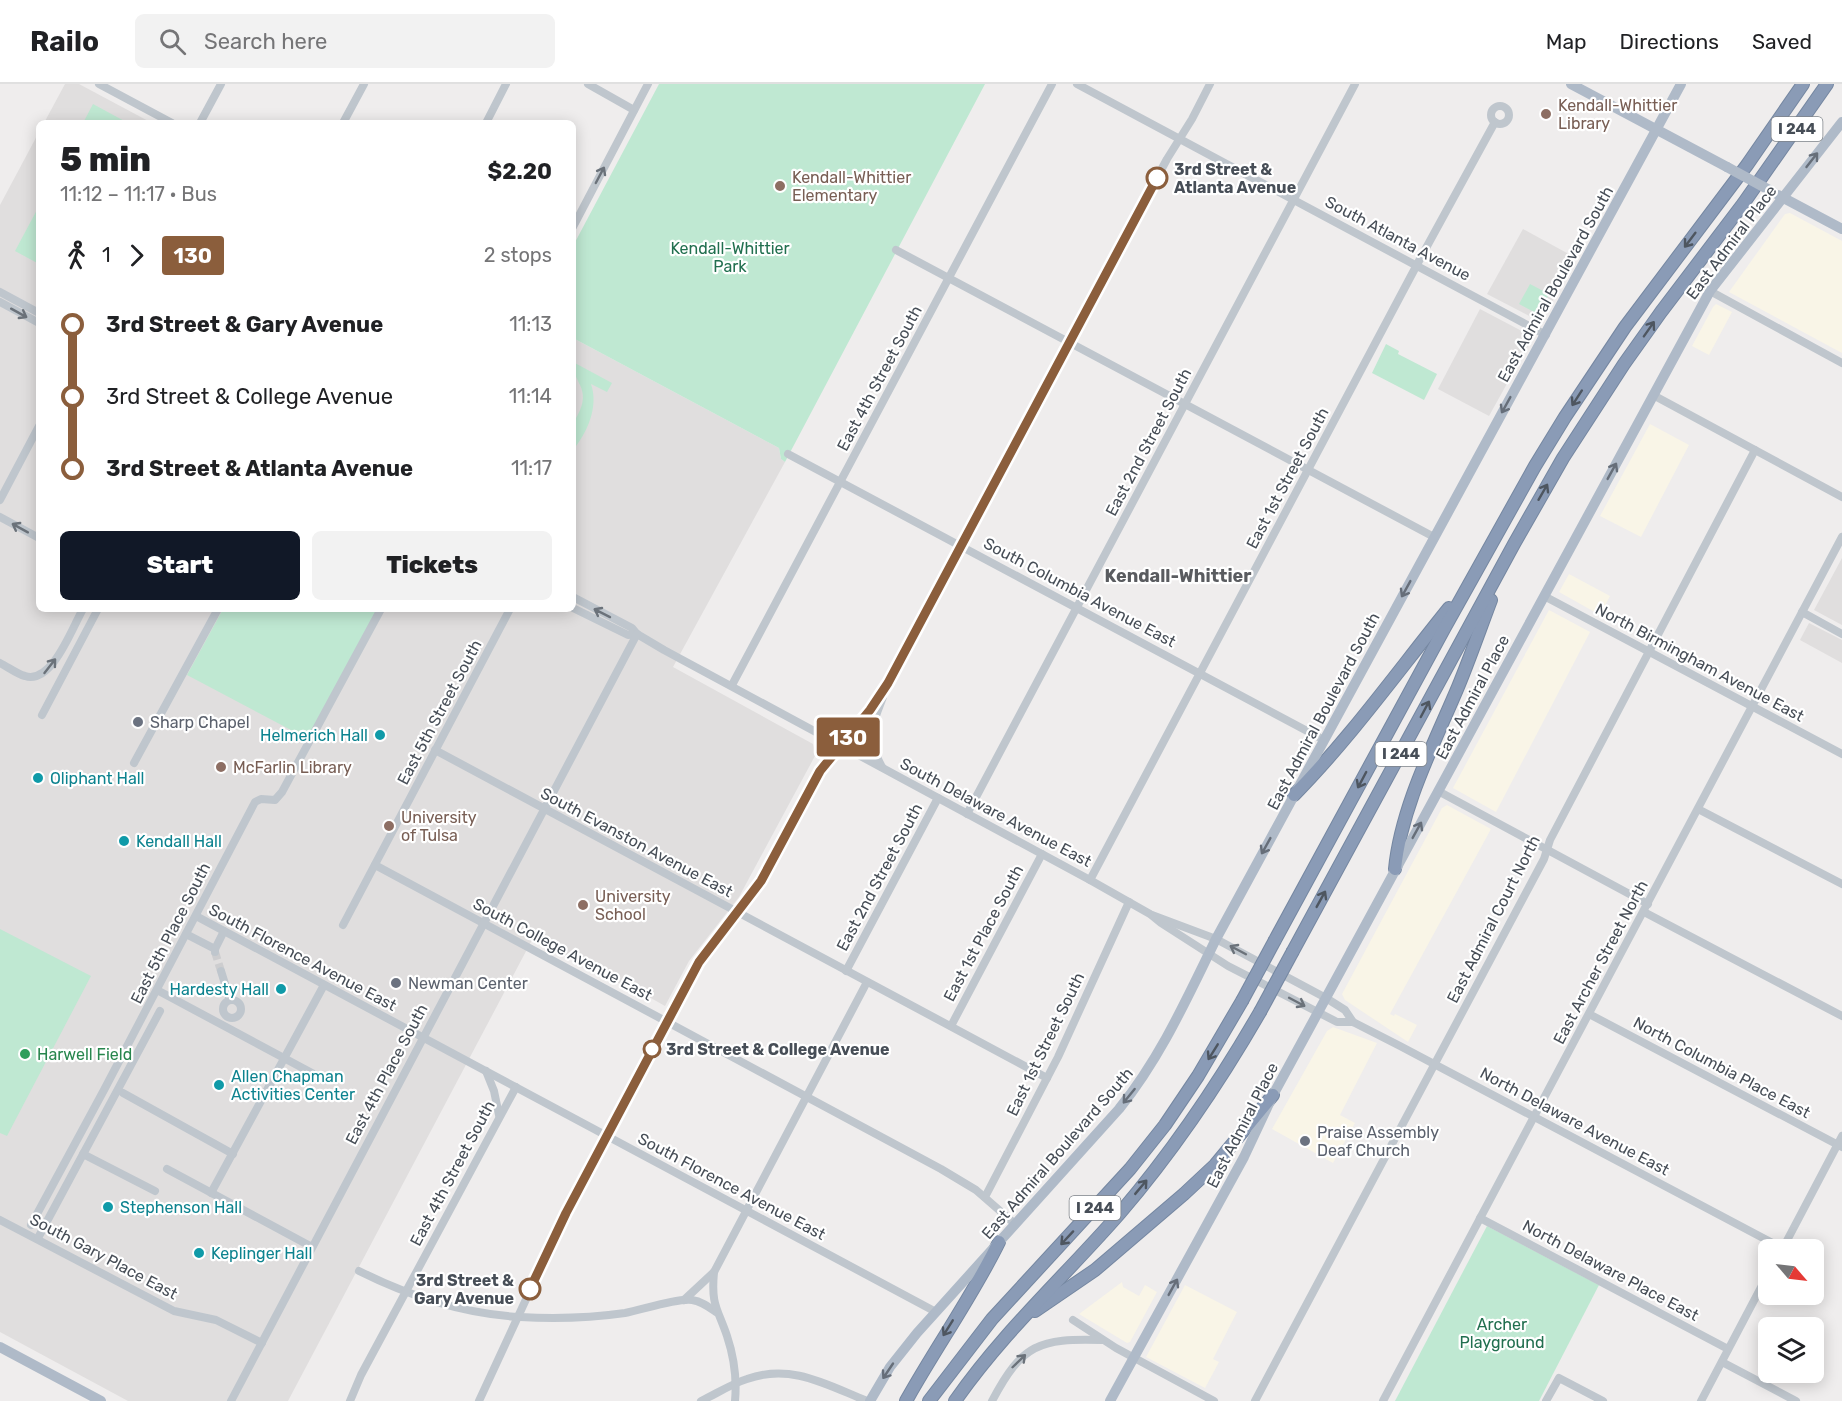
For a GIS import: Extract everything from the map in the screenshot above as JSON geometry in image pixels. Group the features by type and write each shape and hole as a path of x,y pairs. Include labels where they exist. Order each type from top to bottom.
{"highway":[{"name":"I 244","path":"929,1401 992,1319 1130,1170 1198,1076 1242,1001 1535,466 1588,381 1641,304 1758,149 1803,84"},
{"name":"I 244","path":"956,1401 1017,1324 1119,1214 1201,1108 1260,1012 1563,458 1624,364 1766,172 1827,84"},
{"path":"1395,869 1398,844 1425,765 1459,686 1508,556"},
{"path":"1294,795 1319,770 1376,703 1412,654 1471,582"},
{"path":"1017,1324 1095,1270 1184,1194 1215,1165 1273,1095"},
{"path":"906,1401 942,1337 980,1280 999,1242"}],"main road":[{"path":"1571,84 1842,229"},
{"name":"East Admiral Boulevard South","path":"936,1312 1135,1089 1162,1047 1216,939 1681,84"},
{"name":"East Admiral Place","path":"1110,1401 1146,1339 1251,1143 1273,1095 1395,869 1710,291 1778,195 1842,122"},
{"path":"869,1401 900,1353 936,1312"},
{"path":"0,1347 101,1401"}],"street":[{"path":"99,84 166,120"},
{"path":"202,120 220,84"},
{"path":"345,120 364,84"},
{"path":"488,120 506,84"},
{"path":"588,84 634,110"},
{"path":"576,221 648,84"},
{"name":"East 4th Street South","path":"732,686 1052,84"},
{"name":"South Atlanta Avenue","path":"1077,84 1546,335"},
{"path":"478,1401 566,1213 699,962 761,881 820,771 870,710 888,683 1167,159 1210,84"},
{"name":"East 2nd Street South","path":"967,814 1355,84"},
{"name":"East 1st Street South","path":"1090,880 1416,265 1495,122"},
{"path":"896,250 1434,537"},
{"path":"1710,291 1842,363"},
{"path":"0,292 36,311"},
{"path":"0,302 36,321"},
{"path":"1653,395 1842,496"},
{"path":"0,500 36,432"},
{"name":"East Admiral Court North","path":"1256,1401 1544,859 1553,834 1755,450"},
{"name":"South Columbia Avenue East","path":"788,454 1324,740"},
{"path":"0,517 36,536"},
{"name":"East Archer Street North","path":"1383,1401 1842,537"},
{"name":"North Birmingham Avenue East","path":"1544,596 1842,754"},
{"name":"South Delaware Avenue East","path":"576,599 1150,914 1216,939"},
{"name":"South Delaware Avenue East","path":"576,609 628,635 637,634"},
{"path":"0,663 26,676 35,677 45,674 53,664 81,612"},
{"path":"42,715 96,612"},
{"path":"134,763 216,612"},
{"name":"East 5th Place South","path":"30,1225 255,802 261,799 275,800 282,792 379,612"},
{"name":"East 5th Street South","path":"343,925 508,612"},
{"path":"1802,612 1842,634"},
{"name":"East 4th Place South","path":"231,1401 637,634"},
{"path":"883,768 873,751 872,725 888,683"},
{"name":"South Evanston Avenue East","path":"435,750 1047,1078"},
{"path":"1438,791 1547,849 1646,908 1842,1016"},
{"name":"East 2nd Street South","path":"846,971 938,798"},
{"path":"1698,809 1842,884"},
{"name":"East 1st Place South","path":"951,1026 1042,854"},
{"name":"South College Avenue East","path":"375,865 941,1169 985,1197 1015,1224"},
{"name":"East 1st Street South","path":"985,1197 1069,1034 1129,902"},
{"name":"South Delaware Avenue East","path":"1150,914 1161,924 1208,954"},
{"name":"South Florence Avenue East","path":"195,916 936,1312"},
{"path":"186,934 215,951 224,932"},
{"name":"North Delaware Avenue East","path":"1216,939 1326,998 1345,1010 1353,1022"},
{"name":"North Delaware Avenue East","path":"1208,954 1337,1022 1353,1022 1763,1239"},
{"path":"221,971 230,1000"},
{"path":"684,1300 714,1272 867,982"},
{"path":"211,1193 324,985"},
{"path":"157,990 226,1022 284,1059 325,1080"},
{"path":"226,1022 222,1008 230,1000"},
{"path":"226,1022 237,1017 241,1009 238,1003 230,1000"},
{"name":"East 5th Place South","path":"38,1238 160,1011"},
{"name":"North Columbia Place East","path":"1589,1014 1840,1146"},
{"path":"486,1071 494,1091 499,1115"},
{"name":"East 4th Street South","path":"350,1401 361,1374 516,1087"},
{"path":"123,1093 232,1154"},
{"path":"1788,1239 1840,1146 1842,1136"},
{"path":"83,1154 155,1191"},
{"path":"167,1169 312,1247"},
{"name":"North Delaware Place East","path":"1480,1218 1728,1349"},
{"name":"South Gary Place East","path":"0,1220 174,1311 216,1320 262,1343"},
{"path":"359,1271 406,1292 457,1307 518,1317 598,1316 625,1313 684,1300 696,1301 716,1312"},
{"path":"714,1272 712,1297 731,1349 735,1370 735,1401"},
{"path":"1701,1401 1758,1293"},
{"path":"1073,1320 1133,1358 1214,1401"},
{"path":"992,1401 1011,1369 1024,1355 1046,1343 1062,1339 1103,1340"},
{"path":"1722,1362 1796,1401"},
{"path":"701,1401 736,1384 773,1373 793,1374 824,1382 869,1401"},
{"path":"1546,1401 1559,1378 1603,1401"}],"shaded area":[{"path":"65,84 79,84 146,120 46,120"},
{"name":"University of Tulsa","path":"36,138 36,612 576,612 576,340 779,448 781,459 785,462 673,667 813,744 816,754 739,897 689,961 665,1006 533,938 288,1401 128,1401 0,1332 0,205"},
{"path":"1790,213 1842,241 1842,353 1729,292 1785,214"},
{"path":"1523,229 1576,258 1541,322 1487,294"},
{"path":"1716,304 1732,312 1709,355 1692,346"},
{"path":"1480,309 1533,337 1489,416 1438,389"},
{"path":"1650,424 1689,445 1641,537 1600,516"},
{"path":"1842,558 1842,625 1814,610"},
{"path":"1569,574 1610,596 1600,615 1559,592"},
{"path":"1549,610 1590,632 1496,812 1453,788"},
{"path":"1809,623 1842,640 1842,663 1800,640"},
{"path":"1447,805 1491,829 1390,1014 1394,1016 1395,1014 1417,1025 1408,1042 1345,1000 1342,994 1442,808"},
{"path":"1333,1027 1377,1043 1340,1115 1355,1123 1333,1163 1272,1129 1327,1031"},
{"path":"1122,1282 1123,1287 1139,1296 1145,1285 1157,1292 1130,1342 1127,1343 1079,1314"},
{"path":"1185,1285 1237,1312 1213,1359 1219,1362 1205,1388 1146,1357"}],"green space":[{"name":"Kendall-Whittier Park","path":"659,84 985,84 785,462 781,459 779,448 576,340 576,240"},
{"path":"93,104 122,120 85,120"},
{"path":"36,212 36,262 15,251"},
{"path":"1530,284 1549,294 1538,314 1519,304"},
{"path":"1386,344 1399,351 1398,354 1437,374 1424,400 1372,373"},
{"path":"576,364 612,383 607,392 591,384 593,411 587,428 576,446 576,419 582,405 582,390 576,376"},
{"path":"221,612 376,612 308,739 187,675"},
{"name":"Harwell Field","path":"0,929 91,976 7,1136 0,1133"},
{"name":"Archer Playground","path":"1487,1226 1599,1285 1539,1401 1395,1401"}],"tunnel":[{"path":"215,952 221,971"}],"bus line":[{"name":"130","path":"530,1289 566,1213 699,962 761,881 820,771 878,700 888,683 1157,178"}],"place":[{"name":"Kendall-Whittier Library","path":"1546,114"},
{"name":"3rd Street & Atlanta Avenue","path":"1157,178"},
{"name":"Kendall-Whittier Elementary","path":"780,186"},
{"name":"Sharp Chapel","path":"138,722"},
{"name":"Helmerich Hall","path":"380,735"},
{"name":"McFarlin Library","path":"221,767"},
{"name":"Oliphant Hall","path":"38,778"},
{"name":"University of Tulsa","path":"389,826"},
{"name":"Kendall Hall","path":"124,841"},
{"name":"University School","path":"583,905"},
{"name":"Newman Center","path":"396,983"},
{"name":"Hardesty Hall","path":"281,989"},
{"name":"3rd Street & College Avenue","path":"652,1049"},
{"name":"Harwell Field","path":"25,1054"},
{"name":"Allen Chapman Activities Center","path":"219,1085"},
{"name":"Praise Assembly Deaf Church","path":"1305,1141"},
{"name":"Stephenson Hall","path":"108,1207"},
{"name":"Keplinger Hall","path":"199,1253"},
{"name":"3rd Street & Gary Avenue","path":"530,1289"}],"district":[{"name":"Kendall-Whittier","path":"1178,576"}]}
